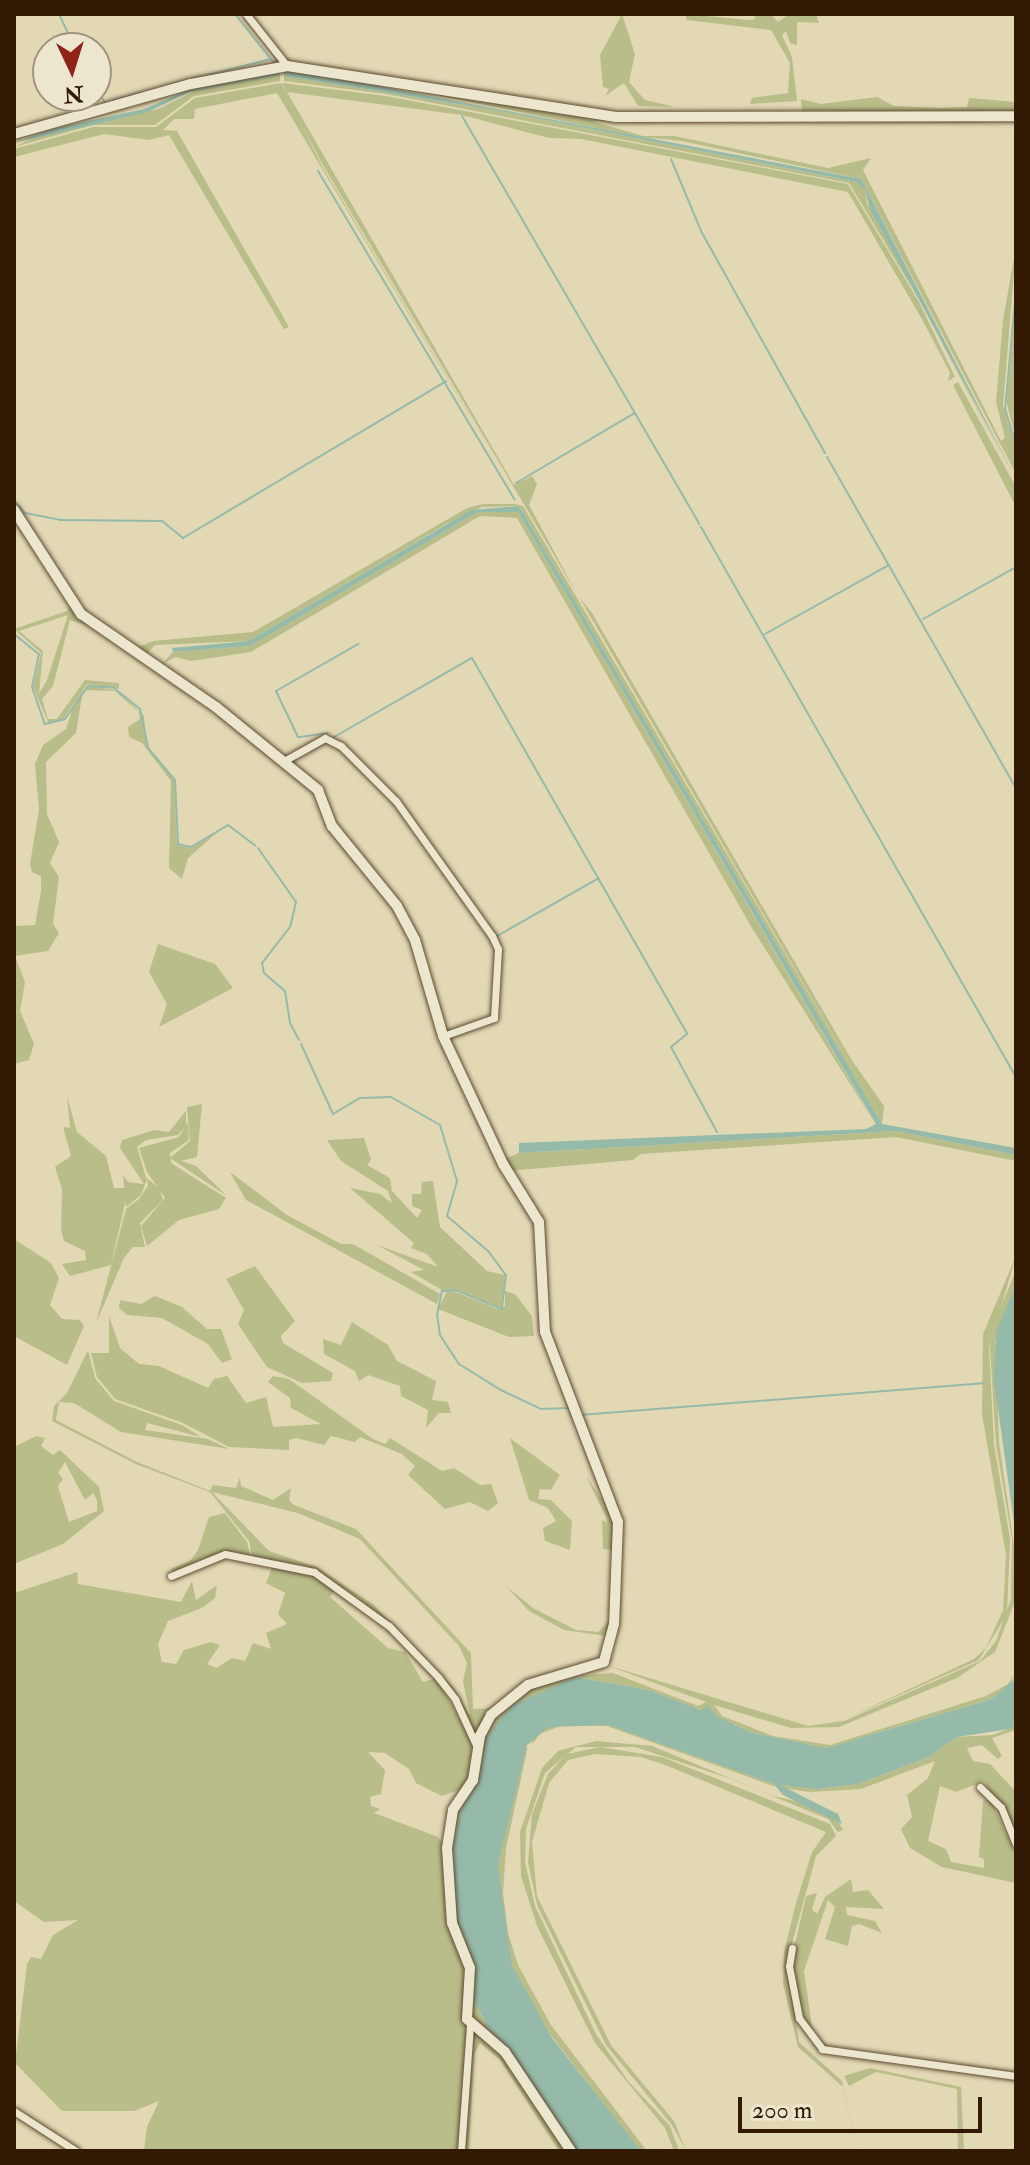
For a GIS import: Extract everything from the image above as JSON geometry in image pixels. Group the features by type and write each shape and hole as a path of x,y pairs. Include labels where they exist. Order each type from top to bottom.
{"street":[{"path":"246,14 287,66"},
{"path":"14,134 191,84 287,66 616,117 1016,116"},
{"path":"14,510 81,614 140,651 318,790 332,826 397,906 426,965 443,1036 503,1164 539,1222 545,1332 618,1522 614,1624 604,1662 545,1677 508,1698 486,1722 473,1780 453,1810 447,1848 452,1923 470,1968 470,2025 461,2151"},
{"path":"282,762 325,738 341,746 396,801 492,936 498,949 494,1018 443,1036"},
{"path":"171,1576 225,1554 314,1572 389,1626 438,1677 455,1699 478,1749"},
{"path":"980,1787 1001,1807 1016,1844"},
{"path":"792,1948 789,1966 799,2018 822,2049 1016,2076"},
{"path":"470,2025 505,2052 571,2151"},
{"path":"14,2111 76,2151"}],"green space":[{"path":"622,14 635,54 629,82 645,100 675,107 638,106 624,83 605,96 609,89 603,87 600,55"},
{"path":"685,14 749,20 755,19 754,14 771,14 778,22 789,14 816,14 819,23 797,22 797,45 790,43 786,31 782,35 792,57 797,101 750,104 752,98 788,93 790,63 771,30 687,20"},
{"path":"280,75 280,81 194,96 155,125 93,125 14,147 38,136 158,109 197,90"},
{"path":"284,76 495,110 856,182 865,189 867,203 896,252 1016,484 920,301 849,183 386,94 284,81"},
{"path":"281,83 322,166 521,502 277,93 195,109 194,119 174,119 163,130 177,131 289,327 284,329 169,135 149,140 104,134 14,157 14,149 93,127 156,127 195,98"},
{"path":"282,83 386,96 848,184 919,302 955,377 948,381 950,373 923,321 848,192 581,139 549,138 462,115 287,92 514,485 532,476 537,484 529,505 577,594 323,165"},
{"path":"416,91 570,115 1016,119 974,123 592,121 643,136 674,136 828,168 871,158 863,170 1001,441 1005,438 996,402 1003,320 1016,247 1003,406 1016,448 1016,474 861,179 682,141 641,137"},
{"path":"877,97 894,106 940,108 967,107 969,98 1016,102 1016,114 802,113 801,99 821,104"},
{"path":"1016,303 1016,439 1006,401"},
{"path":"958,382 1016,487 1016,507 953,385"},
{"path":"483,504 523,506 881,1117 579,597 592,613 851,1059 884,1106 882,1124 519,506 482,507 448,523 249,641 155,645 146,655 136,648 153,641 253,632 467,508"},
{"path":"478,512 518,512 876,1125 752,928 517,518 480,516 251,652 191,661 175,657 161,665 173,652 250,646"},
{"path":"70,605 98,629 70,620 53,686 42,699 48,719 57,719 85,680 119,683 119,689 87,684 64,718 49,724 33,687 41,653 14,629 67,611","holes":["68,615 47,680 39,694 43,651 19,631"]},
{"path":"92,686 118,691 144,716 147,748 174,780 177,845 191,848 219,831 188,858 182,879 169,868 171,781 142,743 129,737 128,727 140,719 139,712 115,691 83,690"},
{"path":"83,690 76,733 46,762 47,814 59,842 50,863 59,877 53,924 59,933 48,951 15,956 25,982 20,1011 34,1044 29,1060 14,1064 14,926 35,925 41,891 41,876 32,872 30,864 39,809 35,764 43,745 66,729 74,704"},
{"path":"158,944 215,964 233,988 159,1027 167,1004 149,972"},
{"path":"67,1096 77,1132 106,1156 114,1188 125,1188 126,1199 111,1265 70,1276 62,1264 86,1260 85,1251 64,1241 61,1229 62,1189 55,1167 71,1156 63,1127 70,1128"},
{"path":"202,1104 197,1157 181,1161 196,1166 227,1196 170,1158 190,1141 187,1107"},
{"path":"186,1111 186,1126 178,1135 146,1140 137,1147 146,1178 159,1188 163,1200 140,1223 145,1247 133,1247 124,1258 96,1323 126,1209 139,1199 148,1186 147,1179 141,1195 126,1207 123,1175 128,1182 144,1184 120,1148 122,1140 154,1130 169,1132"},
{"path":"188,1122 189,1140 170,1153 171,1163 226,1198 219,1209 179,1220 147,1246 141,1226 165,1198 147,1172 139,1148 179,1137"},
{"path":"896,1131 1016,1155 1016,1161 896,1137 641,1154 633,1160 508,1171 502,1160 519,1153"},
{"path":"364,1138 371,1160 367,1165 390,1178 392,1191 417,1218 422,1210 412,1206 412,1194 421,1194 422,1182 433,1181 440,1227 487,1271 505,1275 502,1308 455,1289 442,1290 411,1272 424,1270 377,1245 438,1267 427,1254 411,1248 414,1243 350,1188 380,1194 392,1203 388,1191 341,1161 327,1140"},
{"path":"230,1172 287,1215 341,1244 353,1244 440,1294 437,1304 246,1200"},
{"path":"14,1239 51,1263 59,1278 50,1305 62,1319 80,1320 84,1326 67,1365 14,1336"},
{"path":"1016,1256 989,1348 994,1444 1010,1539 1007,1614 979,1660 843,1720 974,1659 986,1648 1003,1610 1006,1555 982,1414 983,1334"},
{"path":"255,1266 295,1321 281,1336 283,1343 333,1373 331,1381 302,1383 267,1367 238,1324 244,1310 226,1279"},
{"path":"1016,1270 1016,1285 995,1342 999,1442 1016,1559 1014,1604 995,1652 957,1678 839,1727 791,1728 714,1705 722,1716 773,1736 830,1745 986,1696 1008,1684 1016,1672 1008,1689 992,1699 826,1748 750,1732 715,1715 708,1706 701,1710 649,1690 575,1677 511,1706 485,1738 481,1769 460,1812 453,1847 458,1906 456,1922 471,1957 472,1996 488,2028 507,2051 572,2151 506,2052 468,2018 471,1968 454,1923 449,1847 455,1811 479,1770 485,1730 506,1706 531,1689 557,1679 582,1675 613,1673 698,1706 706,1702 606,1665 808,1726 844,1721 980,1661 996,1641 1011,1599 1012,1539 996,1444 990,1348 994,1324"},
{"path":"448,1289 498,1309 505,1306 505,1291 515,1294 532,1316 534,1336 509,1337 438,1309"},
{"path":"155,1296 182,1307 207,1329 221,1329 232,1359 222,1363 208,1344 162,1318 127,1315 119,1308 120,1300 141,1304"},
{"path":"109,1316 120,1348 139,1364 159,1366 208,1388 214,1379 227,1376 246,1403 266,1397 273,1427 321,1424 291,1408 290,1398 268,1382 273,1376 289,1379 373,1439 385,1444 390,1438 442,1471 454,1468 480,1485 491,1484 498,1503 488,1511 470,1502 445,1509 408,1475 415,1466 402,1454 360,1437 355,1442 331,1436 324,1445 296,1438 289,1440 289,1450 229,1447 183,1423 115,1399 97,1377 91,1353 109,1353"},
{"path":"352,1322 388,1345 397,1361 436,1381 432,1400 448,1402 451,1413 439,1413 426,1428 428,1410 401,1396 400,1386 368,1375 359,1381 355,1371 324,1354 323,1339 341,1345"},
{"path":"88,1350 95,1378 114,1401 182,1425 201,1437 147,1423 145,1430 208,1439 229,1449 121,1432 74,1403 59,1402 56,1420 137,1462 210,1491 213,1485 236,1488 240,1477 241,1486 273,1500 291,1488 289,1500 294,1505 356,1529 471,1653 473,1709 496,1708 476,1744 462,1708 390,1625 357,1597 305,1566 252,1557 249,1541 210,1492 136,1464 52,1421 54,1406 67,1393","holes":["212,1492 298,1513 360,1539 459,1646 467,1663 463,1681 470,1715 453,1687 374,1605 317,1567 269,1551"]},
{"path":"36,1436 45,1438 41,1446 53,1455 60,1450 99,1487 104,1511 63,1544 14,1564 14,1447","holes":["65,1462 85,1500 93,1493 97,1511 69,1522 58,1486 63,1479 58,1473"]},
{"path":"510,1438 560,1475 551,1490 540,1489 538,1499 551,1500 572,1521 570,1550 545,1541 543,1528 556,1521 548,1508 529,1500"},
{"path":"586,1476 616,1520 612,1624 607,1636 564,1630 529,1611 506,1586 533,1608 576,1630 598,1632 609,1621 612,1550 603,1549 602,1520 607,1523 606,1517"},
{"path":"225,1513 247,1542 251,1558 225,1553 174,1574 171,1569 191,1560 198,1550 209,1517"},
{"path":"273,1565 304,1569 336,1588 330,1597 388,1648 405,1652 423,1682 437,1678 476,1750 465,1788 442,1796 416,1783 409,1769 385,1753 368,1752 385,1770 381,1794 370,1797 371,1806 380,1809 374,1813 438,1837 446,1848 465,1952 468,2025 460,2151 144,2151 147,2127 159,2101 134,2111 62,2111 15,2063 27,1964 31,1957 41,1959 53,1935 78,1920 44,1922 14,1901 14,1593 77,1572 78,1584 181,1602 192,1581 196,1600 217,1585 215,1598 202,1608 168,1621 158,1644 162,1662 176,1664 184,1650 211,1642 220,1645 207,1664 216,1668 232,1658 245,1661 253,1643 271,1649 266,1633 287,1624 278,1614 285,1593 266,1583"},
{"path":"581,1722 608,1725 648,1737 776,1787 607,1726 564,1725 539,1734 530,1745 538,1734 548,1727"},
{"path":"1016,1726 1016,1730 992,1738 1002,1756 998,1759 982,1745 967,1748 973,1761 990,1764 1016,1792 1016,1834 984,1781 956,1792 940,1786 928,1841 946,1849 951,1862 984,1868 984,1859 979,1857 983,1801 990,1799 1016,1855 1016,1883 942,1867 910,1848 901,1829 912,1817 907,1795 928,1778 935,1761 861,1789 810,1792 780,1788 783,1784 818,1789 858,1784 929,1757 957,1737 992,1735"},
{"path":"596,1741 652,1746 773,1796 805,1803 836,1817 843,1830 838,1832 828,1819 731,1779 635,1747 576,1747 545,1773 526,1829 525,1862 535,1906 596,2034 628,2081 670,2126 679,2151 674,2151 665,2128 595,2043 537,1926 521,1876 520,1832 542,1768 558,1751"},
{"path":"528,1747 506,1848 503,1893 508,1933 518,1965 551,2025 647,2151 641,2151 626,2133 543,2025 512,1965 501,1911 498,1865 524,1752"},
{"path":"600,1747 662,1757 830,1824 836,1836 816,1856 788,1958 799,2042 842,2081 858,2151 843,2087 798,2047 783,1984 784,1952 796,1903 812,1852 826,1832 668,1766 641,1757 595,1754 568,1760 549,1783 532,1842 537,1896 611,2045 674,2121 686,2151 672,2125 606,2045 537,1905 528,1862 532,1814 548,1774 567,1754"},
{"path":"851,1879 853,1892 868,1890 884,1909 846,1907 847,1915 875,1921 882,1933 859,1924 852,1926 848,1946 825,1939 835,1907 828,1900 804,1971 813,2035 834,2051 810,2037 790,1966 806,1896 817,1893 812,1909 817,1914 825,1897"},
{"path":"470,2027 498,2047 569,2151 559,2151 500,2060 480,2043 474,2054 469,2151 462,2151"},
{"path":"870,2068 961,2087 964,2151 958,2151 957,2089 876,2072 849,2086 844,2076"}],"shaded area":[{"path":"295,70 861,179 1016,479 870,209 865,190 856,182 495,110 284,76 284,71"},
{"path":"280,72 280,75 190,92 148,112 14,143 52,129 144,109 193,88"},
{"path":"519,506 882,1124 1016,1148 1016,1155 896,1131 519,1153 519,1143 866,1129 876,1124 518,512 478,512 250,646 173,652 172,648 249,641 471,510"},
{"path":"1016,1285 1016,1537 994,1380 996,1332"},
{"path":"575,1677 649,1690 701,1710 708,1705 715,1715 750,1732 826,1748 992,1699 1016,1678 1016,1726 1010,1729 957,1737 929,1757 858,1784 818,1789 780,1785 838,1814 842,1824 783,1795 774,1784 608,1725 549,1727 527,1745 498,1865 512,1965 552,2038 641,2151 574,2151 488,2028 472,1996 456,1922 453,1847 460,1812 481,1769 485,1738 511,1706"}],"waterway":[{"path":"59,14 67,32"},
{"path":"235,14 274,63"},
{"path":"172,84 271,59"},
{"path":"112,101 143,92"},
{"path":"462,116 699,524"},
{"path":"671,159 702,233 825,453"},
{"path":"318,171 515,500"},
{"path":"1016,291 1005,409 1016,444"},
{"path":"14,500 25,513 60,520 162,521 183,538 446,381"},
{"path":"516,483 635,413"},
{"path":"827,457 1016,789"},
{"path":"701,527 1016,1077"},
{"path":"765,634 889,565"},
{"path":"923,619 1016,567"},
{"path":"14,634 39,654 32,687 45,724 65,719 88,686 114,688 140,709 148,748 175,780 178,844 191,847 228,825 255,845"},
{"path":"328,733 298,737 276,691 358,644"},
{"path":"334,737 472,658 687,1034 671,1047 717,1132"},
{"path":"258,848 296,902 290,927 262,963 264,973 285,991 290,1023 299,1040"},
{"path":"497,936 599,878"},
{"path":"301,1044 333,1114 360,1098 391,1097 440,1125 457,1181 447,1216 489,1252 506,1275 502,1309 455,1290 442,1291 437,1314 440,1335 459,1364 501,1390 541,1409 569,1408 572,1416"},
{"path":"580,1415 983,1383"}]}
